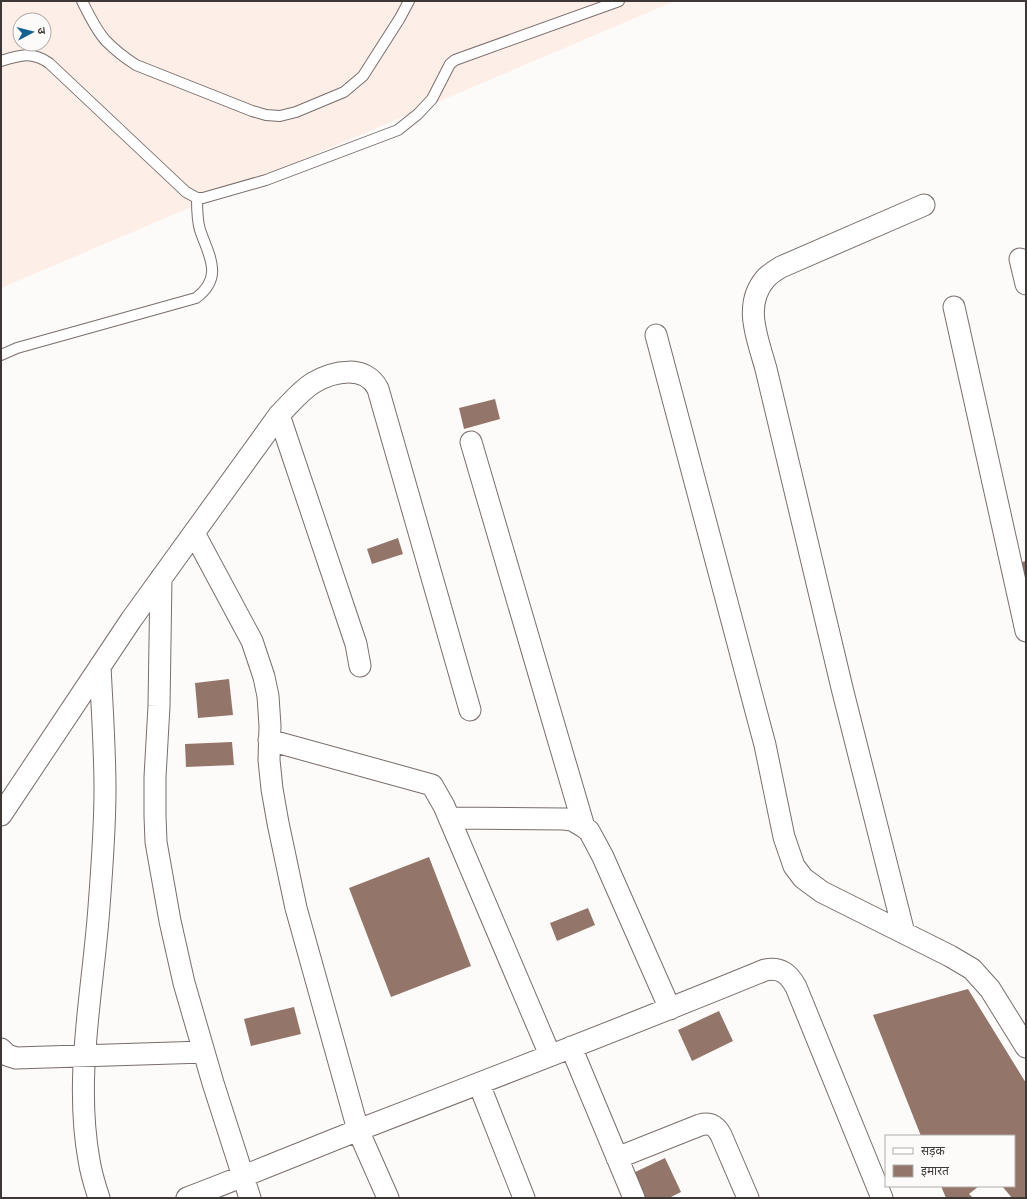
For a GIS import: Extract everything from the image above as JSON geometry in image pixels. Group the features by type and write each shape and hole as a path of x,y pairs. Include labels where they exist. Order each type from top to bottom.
{"street":[{"path":"904,933 842,692 766,369 754,326 753,304 759,289 767,277 781,267 924,205"},
{"path":"1020,259 1026,284"},
{"path":"954,307 1026,630"},
{"path":"656,335 763,738 784,837 794,866 802,878 822,892 950,956 972,969 990,989 1026,1046"},
{"path":"1,815 131,620 279,415 313,383 330,376 351,372 360,373 375,382 378,389 470,710"},
{"path":"279,415 356,644 360,666"},
{"path":"471,442 584,827"},
{"path":"194,533 252,641 264,677 268,696 270,726 269,760 278,823 296,908 358,1130 388,1198"},
{"path":"161,578 159,706 155,808 156,842 170,921 184,984 250,1198"},
{"path":"99,1198 89,1161 85,1131 85,1056 98,918 105,789 100,666"},
{"path":"269,740 432,785 449,818 550,1055"},
{"path":"449,818 564,819 572,820 589,831 603,857 670,1009"},
{"path":"186,1198 670,1009 765,970 777,969 787,974 796,987 882,1198"},
{"path":"571,1047 634,1198"},
{"path":"1,1049 7,1055 16,1058 204,1052"},
{"path":"478,1084 524,1198"},
{"path":"617,1158 700,1125 709,1124 718,1129 748,1198"}],"lane":[{"path":"82,1 93,23 105,41 121,55 136,65 252,111 266,115 280,116 296,112 338,95 344,92 363,76 400,18 409,1"},
{"path":"1,61 30,54 50,63 179,186 192,196 203,198 266,180 398,130 418,114 432,99 450,64 455,60 619,1"},
{"path":"1,355 17,348 196,298 205,291 209,285 212,274 208,250 200,228 197,198"}],"shaded area":[{"path":"1,1 675,1 1,288"}],"building":[{"path":"495,399 500,419 464,429 459,408"},
{"path":"398,538 403,554 372,564 367,549"},
{"path":"1026,561 1026,595 1018,563"},
{"path":"229,679 233,715 198,718 195,683"},
{"path":"232,742 234,765 186,767 185,744"},
{"path":"429,857 471,966 391,997 349,888"},
{"path":"588,908 595,925 557,941 550,923"},
{"path":"968,989 1026,1083 1026,1198 1012,1198 1003,1187 1015,1187 1015,1135 921,1135 873,1015"},
{"path":"294,1007 301,1034 251,1046 244,1019"},
{"path":"719,1011 733,1041 692,1061 678,1030"},
{"path":"665,1158 681,1192 669,1198 642,1198 631,1174"},
{"path":"941,1187 978,1187 969,1194 973,1198 946,1198"}]}
